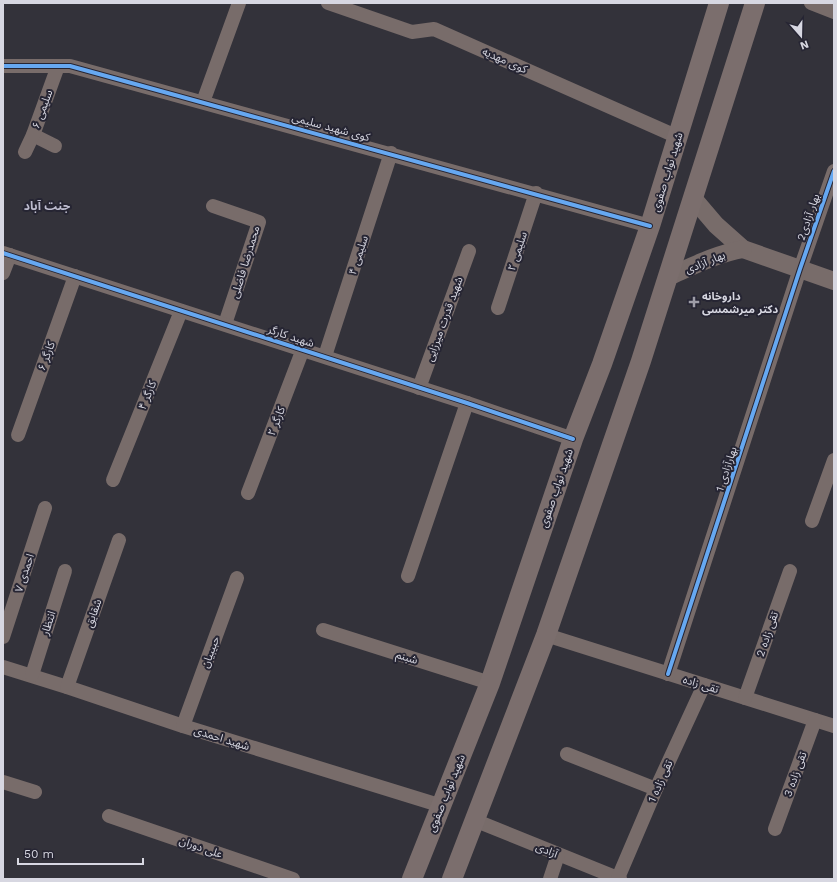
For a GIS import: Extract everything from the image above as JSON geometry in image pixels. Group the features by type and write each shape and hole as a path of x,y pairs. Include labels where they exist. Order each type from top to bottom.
{"main road":[{"name":"شهید نواب صفوی","path":"412,879 490,683 573,439 602,364 650,226 719,3"},
{"path":"452,879 546,635 641,361 755,3"}],"street":[{"path":"203,102 239,3"},
{"name":"کوی مهدیه","path":"328,3 412,32 434,28 678,137"},
{"path":"811,3 834,12"},
{"name":"کوی شهید سلیمی","path":"3,66 70,66 390,153 650,226"},
{"name":"سلیمی ۶","path":"25,152 58,66"},
{"path":"32,136 55,146"},
{"name":"سلیمی ۴","path":"325,356 390,153"},
{"name":"بهار آزادی2","path":"800,269 834,171"},
{"name":"سلیمی ۲","path":"498,308 536,194"},
{"name":"بهار آزادی","path":"693,198 716,225 743,249 834,281"},
{"name":"محمدرضا فاضلی","path":"213,206 259,222 225,324"},
{"name":"بهار آزادی","path":"668,277 725,252 743,249"},
{"name":"شهید قدرت میرزایی","path":"419,388 469,251"},
{"path":"3,273 6,254"},
{"name":"شهید کارگر","path":"6,254 325,356 419,388 467,402 573,439"},
{"name":"بهارآزادی 1","path":"668,674 800,269"},
{"name":"کارگر ۶","path":"18,435 75,276"},
{"name":"کارگر ۴","path":"113,480 181,311"},
{"name":"کارگر ۲","path":"248,493 303,349"},
{"path":"408,576 467,402"},
{"path":"812,521 834,460"},
{"name":"احمدی ۷","path":"3,637 45,508"},
{"name":"شقایق","path":"66,687 119,540"},
{"name":"انتظار","path":"32,675 65,571"},
{"name":"تقی زاده 2","path":"745,698 790,571"},
{"name":"حبیبیان","path":"183,726 237,578"},
{"name":"شبنم","path":"324,630 490,683"},
{"name":"تقی زاده","path":"546,635 834,726"},
{"name":"شهید احمدی","path":"3,667 32,675 183,726 442,806"},
{"name":"تقی زاده 1","path":"619,879 656,789 704,685"},
{"name":"تقی زاده 3","path":"775,829 815,720"},
{"path":"567,754 656,789"},
{"path":"3,782 35,792"},
{"name":"علی دوران","path":"109,816 293,879"},
{"name":"آزادی","path":"474,820 619,879"},
{"path":"550,879 558,855"}],"cycle path":[{"path":"3,66 70,66 650,226"},
{"path":"668,674 800,269 834,171"},
{"path":"3,253 467,403 573,439"}],"place":[{"name":"داروخانه دکتر میرشمسی","path":"694,302"}],"district":[{"name":"جنت آباد","path":"47,206"}]}
